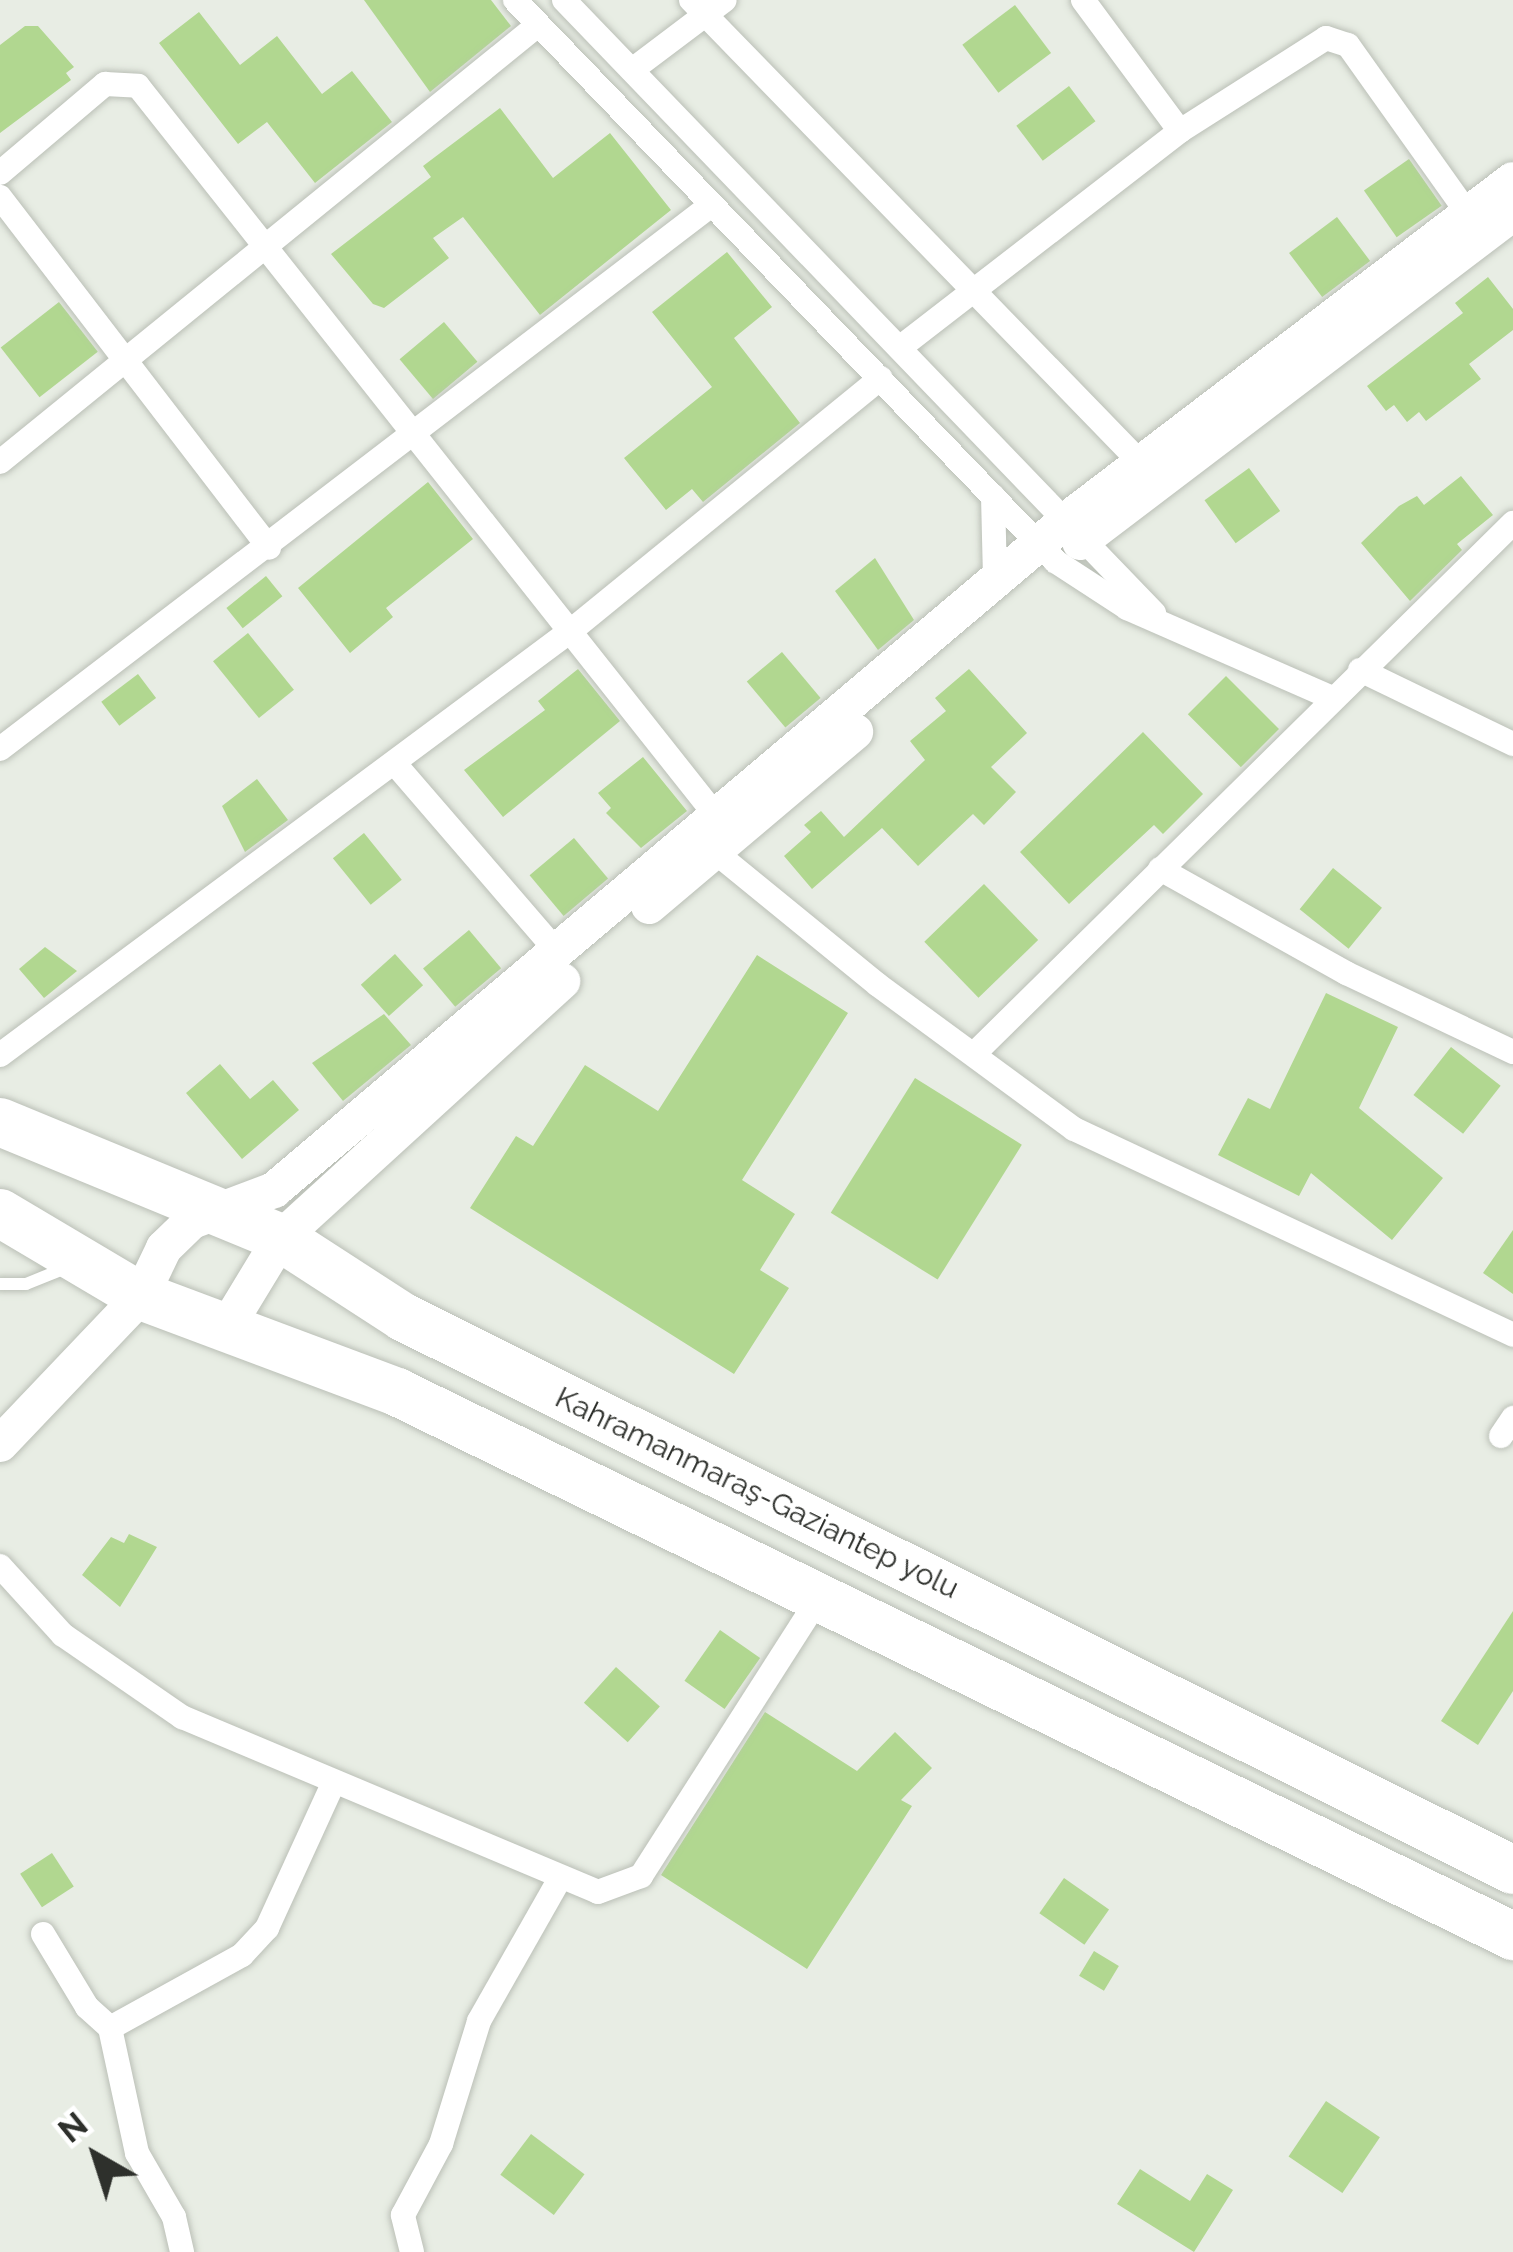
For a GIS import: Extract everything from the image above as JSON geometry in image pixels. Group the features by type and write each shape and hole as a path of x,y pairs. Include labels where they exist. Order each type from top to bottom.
{"highway":[{"name":"Kahramanmaraş-Gaziantep yolu","path":"0,1122 281,1238 403,1317 1513,1870"},
{"path":"0,1213 141,1297 397,1392 1513,1936"}],"street":[{"path":"515,0 1047,552 1104,596 1156,615 1332,698"},
{"path":"564,0 1156,615"},
{"path":"1083,0 1180,131"},
{"path":"632,70 707,5 972,290 1141,463"},
{"path":"0,462 129,363 538,25"},
{"path":"902,346 1180,131 1312,42 1338,40 1488,220"},
{"path":"0,173 106,84 124,80 138,86 572,629 716,834 878,986 976,1052 1074,1129 1147,1169 1513,1335"},
{"path":"0,1444 141,1297 164,1248 215,1210 274,1190 518,1002 1047,552 1488,220 1513,180"},
{"path":"0,197 269,548"},
{"path":"0,749 269,548 710,206"},
{"path":"1077,528 1141,463 1488,220"},
{"path":"0,1054 395,765 572,629 880,379"},
{"path":"993,496 995,580"},
{"path":"976,1052 1513,524"},
{"path":"225,1330 281,1238 518,1002 558,953 716,834 995,580 1047,552"},
{"path":"1360,670 1513,743"},
{"path":"395,765 558,953"},
{"path":"1160,869 1346,973 1513,1052"},
{"path":"0,1566 63,1635 128,1684 242,1748 558,1882 598,1892 641,1876 819,1598"},
{"path":"110,2028 242,1955 267,1928 334,1784"},
{"path":"412,2252 403,2215 441,2144 479,2021 558,1882"},
{"path":"44,1934 87,2007 110,2028 136,2153 175,2217 182,2252"}],"lane":[{"path":"0,1284 26,1284 81,1262"}],"building":[{"path":"364,0 491,0 511,26 430,92"},
{"path":"1015,5 1051,53 998,93 962,45"},
{"path":"199,12 240,65 277,36 322,94 352,71 392,122 315,183 267,122 238,144 159,43"},
{"path":"25,26 38,26 74,67 66,73 71,80 0,133 0,45"},
{"path":"1069,86 1095,121 1043,161 1016,126"},
{"path":"500,108 553,178 610,133 671,210 540,315 463,217 433,238 449,258 384,308 373,304 331,254 431,177 423,166"},
{"path":"1409,159 1442,206 1397,237 1364,191"},
{"path":"1337,217 1370,261 1322,297 1289,253"},
{"path":"727,252 772,307 734,338 800,423 703,502 692,489 666,510 624,458 712,387 652,312"},
{"path":"1488,277 1513,309 1513,330 1469,364 1481,379 1426,421 1419,412 1407,422 1394,405 1386,411 1367,386 1463,313 1455,303"},
{"path":"59,302 98,352 39,397 1,348"},
{"path":"444,322 477,362 433,399 400,359"},
{"path":"1249,468 1280,511 1236,543 1205,500"},
{"path":"1461,476 1493,515 1457,544 1462,550 1410,601 1361,543 1399,506 1417,496 1424,505"},
{"path":"428,482 473,539 386,608 393,617 350,653 298,588"},
{"path":"875,558 914,620 878,650 835,591"},
{"path":"266,576 282,596 243,628 226,608"},
{"path":"248,633 294,690 259,718 213,661"},
{"path":"782,652 821,698 785,728 747,682"},
{"path":"578,669 620,721 503,817 464,770 545,710 538,701"},
{"path":"969,669 1027,733 991,767 1016,792 984,825 973,814 918,866 882,828 812,889 784,856 811,832 804,825 821,811 844,837 925,760 910,741 946,711 935,698"},
{"path":"138,674 156,698 119,726 101,702"},
{"path":"1226,676 1279,729 1241,767 1188,714"},
{"path":"1143,732 1203,794 1163,834 1154,825 1069,904 1020,852"},
{"path":"643,757 687,811 641,848 606,813 611,808 598,793"},
{"path":"257,779 288,820 245,852 222,806"},
{"path":"364,833 402,880 371,905 333,858"},
{"path":"574,838 608,879 564,916 530,875"},
{"path":"1333,868 1382,908 1349,949 1300,909"},
{"path":"984,884 1038,940 978,998 924,942"},
{"path":"469,930 501,968 455,1007 423,969"},
{"path":"45,947 77,971 44,998 19,969"},
{"path":"395,954 423,985 389,1016 361,985"},
{"path":"757,955 848,1013 742,1180 795,1214 760,1270 789,1288 734,1374 470,1208 516,1136 533,1146 585,1065 658,1111"},
{"path":"1326,993 1398,1027 1359,1108 1443,1178 1392,1240 1311,1173 1299,1196 1218,1155 1248,1098 1270,1109"},
{"path":"384,1014 411,1045 343,1101 312,1063"},
{"path":"1451,1047 1501,1086 1463,1134 1413,1095"},
{"path":"220,1064 250,1099 273,1080 299,1110 242,1159 186,1093"},
{"path":"915,1078 1022,1145 938,1280 831,1213"},
{"path":"1513,1230 1513,1294 1483,1273"},
{"path":"129,1534 157,1547 120,1607 82,1575 111,1537 124,1543"},
{"path":"1513,1611 1513,1691 1478,1745 1441,1721"},
{"path":"720,1630 760,1658 725,1709 684,1681"},
{"path":"616,1667 660,1706 628,1742 584,1703"},
{"path":"765,1712 857,1771 895,1732 932,1768 901,1800 912,1806 807,1969 661,1875"},
{"path":"52,1853 74,1887 42,1907 20,1874"},
{"path":"1064,1878 1109,1910 1084,1945 1039,1913"},
{"path":"1094,1951 1119,1966 1104,1991 1079,1976"},
{"path":"1326,2101 1380,2137 1342,2193 1289,2157"},
{"path":"531,2134 585,2174 554,2215 500,2175"},
{"path":"1140,2169 1190,2201 1207,2174 1233,2190 1194,2252 1117,2204"}]}
